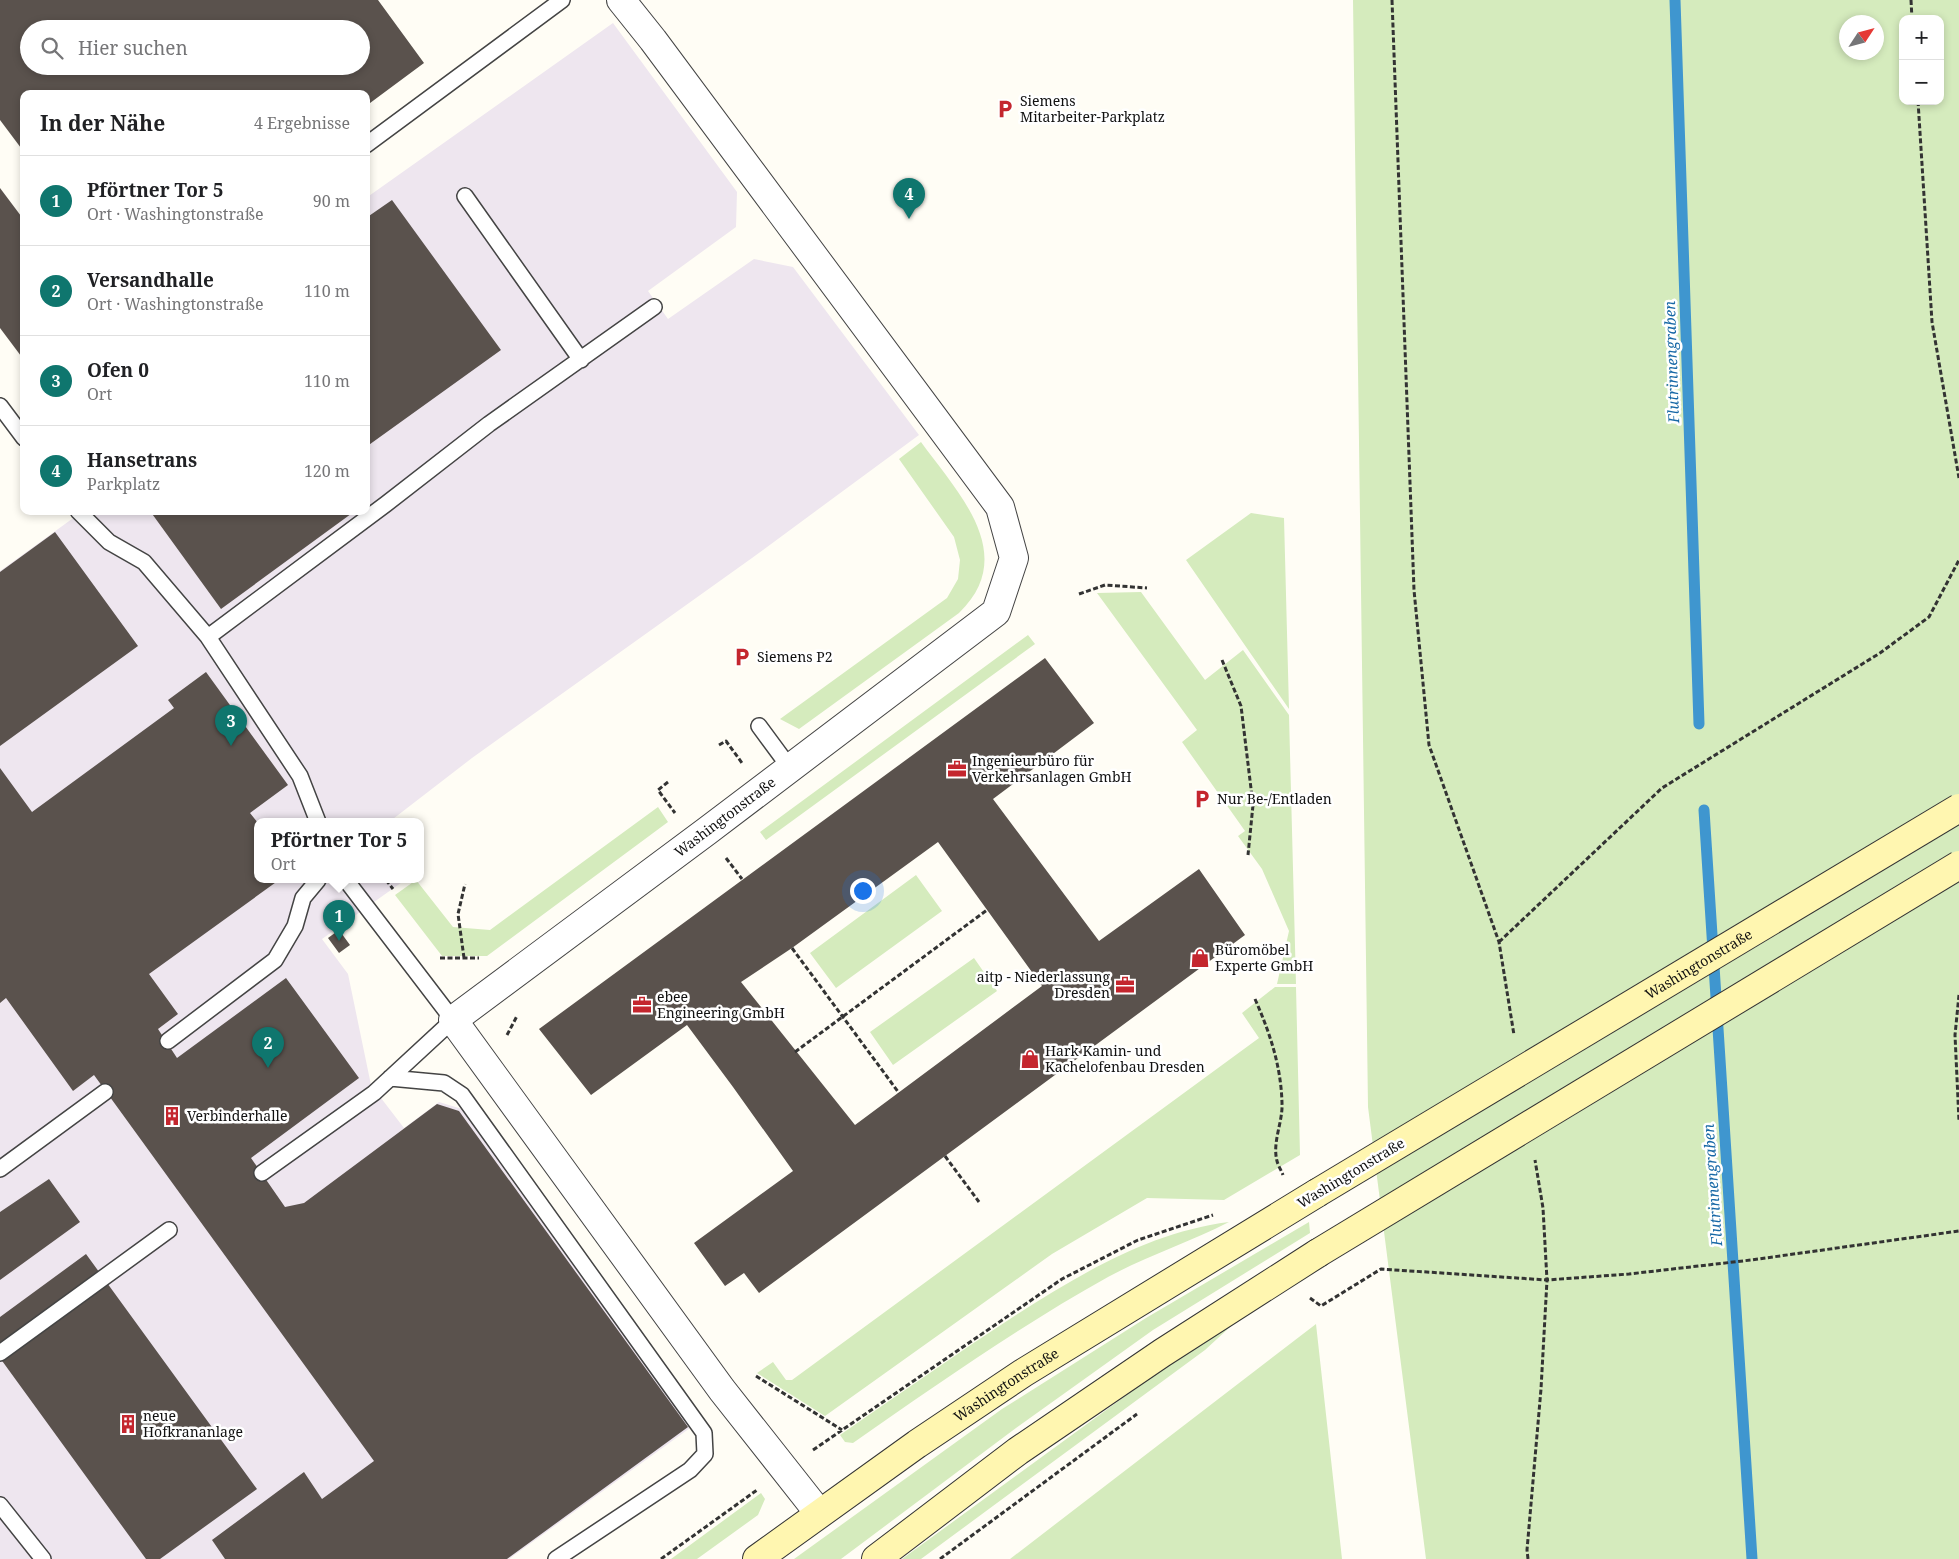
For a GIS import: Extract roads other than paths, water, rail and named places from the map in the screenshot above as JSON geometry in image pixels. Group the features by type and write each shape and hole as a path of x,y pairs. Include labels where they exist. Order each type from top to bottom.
{"main road":[{"name":"Washingtonstraße","path":"757,1559 917,1444 1023,1373 1317,1193 1959,808"},
{"path":"876,1559 1018,1451 1170,1348 1318,1253 1959,865"}],"street":[{"name":"Washingtonstraße","path":"453,1020 996,612 1014,558 1000,507 653,40 621,0"},
{"path":"453,1020 722,1390 819,1513"}],"lane":[{"path":"370,142 562,0"},
{"path":"465,196 580,360"},
{"path":"208,637 386,504 489,424 654,308"},
{"path":"0,406 20,433"},
{"path":"82,515 109,542 144,562 208,637 300,776 316,818"},
{"path":"759,726 790,768"},
{"path":"168,1041 275,960 295,926 303,898 316,883"},
{"path":"262,1174 374,1093 453,1020 348,883"},
{"path":"390,1078 444,1083 462,1095 704,1433 705,1454 690,1470 556,1559"},
{"path":"0,1170 105,1092"},
{"path":"0,1353 169,1230"},
{"path":"0,1505 44,1559"}],"waterway":[{"name":"Flutrinnengraben","path":"1675,0 1699,724"},
{"name":"Flutrinnengraben","path":"1704,810 1752,1559"}],"place":[{"name":"Siemens Mitarbeiter-Parkplatz","path":"1005,109"},
{"name":"Hansetrans","path":"909,219"},
{"name":"Siemens P2","path":"742,657"},
{"name":"Ofen 0","path":"231,746"},
{"name":"Ingenieurbüro für Verkehrsanlagen GmbH","path":"957,769"},
{"name":"Nur Be-/Entladen","path":"1202,799"},
{"name":"Pförtner Tor 5","path":"339,941"},
{"name":"Büromöbel Experte GmbH","path":"1200,958"},
{"name":"aitp - Niederlassung Dresden","path":"1125,985"},
{"name":"ebee Engineering GmbH","path":"642,1005"},
{"name":"Hark Kamin- und Kachelofenbau Dresden","path":"1030,1059"},
{"name":"Versandhalle","path":"268,1068"},
{"name":"Verbinderhalle","path":"172,1116"},
{"name":"neue Hofkrananlage","path":"128,1424"}]}
